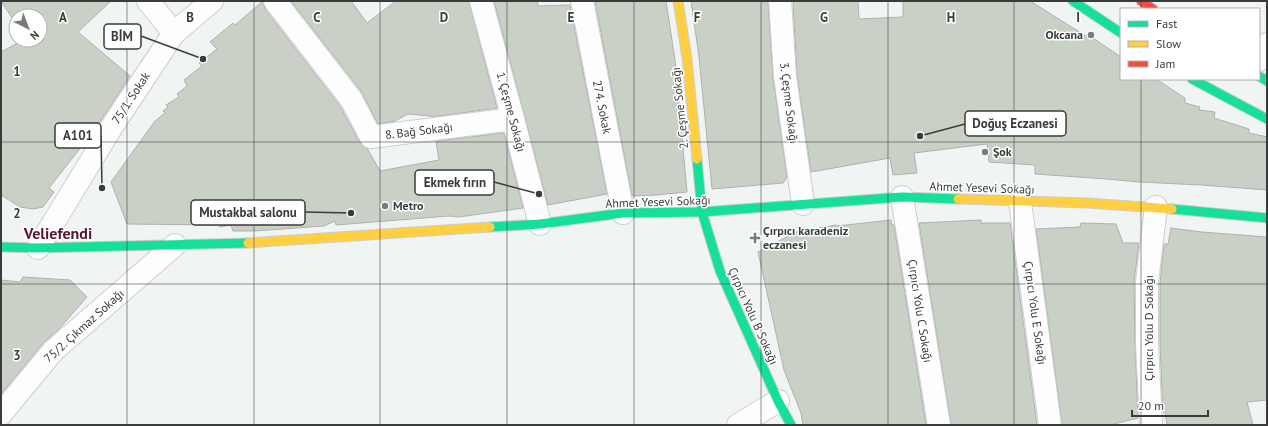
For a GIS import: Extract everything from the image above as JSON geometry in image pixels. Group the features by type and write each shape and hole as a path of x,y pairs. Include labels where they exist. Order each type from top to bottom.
{"street":[{"path":"148,1 174,33"},
{"name":"75/1. Sokak","path":"38,248 111,128 174,33 212,1"},
{"name":"8. Bağ Sokağı","path":"276,1 351,99 371,137 513,119"},
{"name":"1. Çeşme Sokağı","path":"480,1 513,119 540,224"},
{"name":"274. Sokak","path":"582,1 623,213"},
{"name":"2. Çeşme Sokağı","path":"678,1 687,58 702,212"},
{"name":"3. Çeşme Sokağı","path":"780,1 785,76 803,204"},
{"path":"1073,1 1120,33"},
{"path":"1141,1 1152,8"},
{"path":"1260,58 1267,44"},
{"path":"1194,80 1267,120"},
{"name":"Ahmet Yesevi Sokağı","path":"1,246 38,248 255,243 540,224 623,213 702,212 902,197 1088,203 1156,207 1267,218"},
{"name":"Çırpıcı Yolu C Sokağı","path":"902,197 939,425"},
{"name":"Çırpıcı Yolu E Sokağı","path":"1020,202 1050,425"},
{"name":"Çırpıcı Yolu D Sokağı","path":"1150,425 1147,344 1147,282 1156,207"},
{"name":"Çırpıcı Yolu B Sokağı","path":"702,212 720,271 778,401 791,425"},
{"name":"75/2. Çıkmaz Sokağı","path":"1,414 53,351 175,245"},
{"path":"738,425 778,401"}],"building":[{"path":"1,1 111,1 78,32 130,76 96,128 49,188 54,192 43,207 33,209 20,207 1,195 1,52 8,48 48,48 48,8 8,8 8,12"},
{"path":"263,1 265,9 340,106 360,143 367,148 380,171 439,160 436,141 504,133 523,208 459,217 449,216 336,225 335,221 324,226 254,231 233,231 231,225 220,227 219,225 127,224 111,182 155,121 165,113 163,111 168,107 166,105 179,97 177,94 187,86 184,80 202,66 199,63 217,49 210,42 233,23 235,25"},
{"path":"291,1 351,1 367,23 396,1 469,1 497,108 432,117 408,114 395,121 378,124 361,91"},
{"path":"494,1 537,1 538,6 570,5 607,194 548,205"},
{"path":"595,1 666,1 675,60 687,192 632,196"},
{"path":"691,1 768,1 773,78 787,177 783,183 712,189 699,57"},
{"path":"793,1 858,1 859,19 903,17 903,1 1030,1 1086,36 1087,34 1120,56 1120,80 1158,80 1185,98 1185,103 1200,107 1199,110 1215,112 1214,118 1249,129 1249,133 1267,137 1267,190 1035,174 1035,165 989,162 987,144 914,153 917,173 893,175 890,158 811,172 797,75"},
{"path":"891,220 892,225 894,225 926,425 803,425 801,413 784,370 758,252 796,232 836,225"},
{"path":"981,220 981,223 1010,223 1037,425 951,425 919,223"},
{"path":"1081,223 1116,224 1123,243 1139,243 1134,282 1138,418 1110,425 1062,425 1036,229 1080,227"},
{"path":"1171,228 1267,237 1267,400 1247,402 1253,425 1167,425 1165,412 1163,413 1160,344 1160,283 1164,244 1168,244"},
{"path":"23,277 70,280 87,297 59,329 43,343 1,394 1,280 20,282"}],"traffic: fast":[{"path":"1073,1 1120,32"},
{"path":"1260,77 1267,81"},
{"path":"1194,80 1267,119"},
{"path":"697,159 702,212 720,271 778,401 791,425"},
{"path":"490,227 540,224 623,213 702,212 902,197 958,199"},
{"path":"1172,209 1267,218"},
{"path":"1,247 38,248 248,243"}],"traffic: slow":[{"path":"678,1 687,58 697,159"},
{"path":"958,199 1088,203 1172,209"},
{"path":"248,243 490,227"}],"traffic: jam":[{"path":"1141,1 1152,8"}],"place":[{"name":"Okcana","path":"1091,35"},
{"name":"BİM","path":"203,59"},
{"name":"Doğuş Eczanesi","path":"920,136"},
{"name":"Şok","path":"985,152"},
{"name":"A101","path":"102,188"},
{"name":"Ekmek fırın","path":"539,194"},
{"name":"Metro","path":"385,206"},
{"name":"Mustakbal salonu","path":"351,213"},
{"name":"Çırpıcı karadeniz eczanesi","path":"755,238"}],"district":[{"name":"Veliefendi","path":"58,233"}]}
